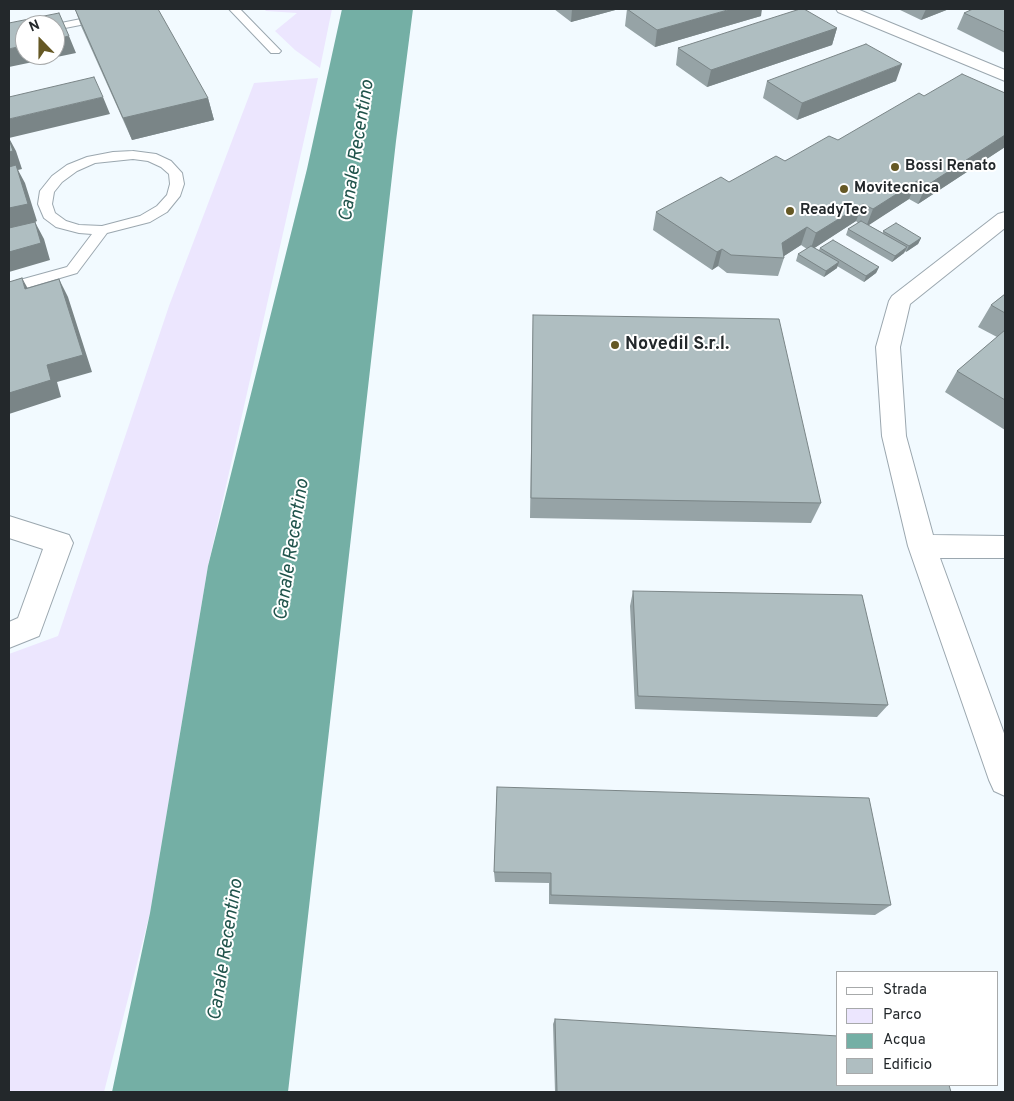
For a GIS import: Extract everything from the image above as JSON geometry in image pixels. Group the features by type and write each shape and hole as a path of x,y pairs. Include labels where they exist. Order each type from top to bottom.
{"street":[{"path":"844,9 1005,76"},
{"path":"1005,218 900,300 888,348 894,436 922,546 1005,780"},
{"path":"9,528 59,543 29,627 9,635"},
{"path":"922,546 1005,547"}],"lane":[{"path":"65,26 146,9"},
{"path":"234,9 275,51"},
{"path":"9,288 72,270 102,230 124,226 145,219 162,209 173,196 177,184 175,173 166,164 151,157 133,155 113,156 92,160 72,168 57,179 47,191 45,204 49,215 62,224 80,229 102,230"}],"green space":[{"path":"264,9 332,9 320,68 295,50 275,31 297,13 266,11"},
{"path":"318,78 208,566 150,913 104,1092 9,1092 9,654 58,636 169,306 254,83"}],"water":[{"name":"Canale Recentino","path":"342,9 413,9 396,141 288,1092 112,1092 150,913 208,566 307,169"}],"building":[{"path":"75,9 158,9 208,98 123,118"},
{"path":"627,9 731,9 657,30"},
{"path":"804,9 837,28 711,70 678,48"},
{"path":"973,9 1005,9 1005,32 964,13"},
{"path":"15,22 15,48 9,49 9,23"},
{"path":"65,27 69,36 65,37"},
{"path":"866,44 902,64 802,103 767,81"},
{"path":"962,74 1005,93 1005,135 926,186 917,181 873,209 863,204 816,233 807,227 782,243 784,258 731,255 722,249 717,252 656,212 721,177 729,182 776,156 785,161 829,136 838,140 919,93 924,96"},
{"path":"94,77 103,97 9,119 9,97"},
{"path":"9,139 13,151 9,152"},
{"path":"16,165 28,204 9,208 9,167"},
{"path":"861,221 907,247 895,256 848,229"},
{"path":"35,222 41,243 9,252 9,228"},
{"path":"896,223 921,238 909,246 883,231"},
{"path":"833,240 879,267 866,276 820,248"},
{"path":"811,246 839,262 826,271 798,254"},
{"path":"22,278 25,289 59,279 83,355 47,365 51,380 9,393 9,282"},
{"path":"1005,294 1005,313 991,305"},
{"path":"533,315 779,319 821,503 531,498"},
{"path":"1005,330 1005,400 957,371"},
{"path":"633,591 862,595 888,705 638,696"},
{"path":"497,787 869,798 891,905 551,895 551,873 494,872"},
{"path":"555,1019 836,1036 836,1086 949,1086 951,1092 557,1092"}],"place":[{"name":"Bossi Renato","path":"895,167"},
{"name":"Movitecnica","path":"844,189"},
{"name":"ReadyTec","path":"790,211"},
{"name":"Novedil S.r.l.","path":"615,345"}]}
